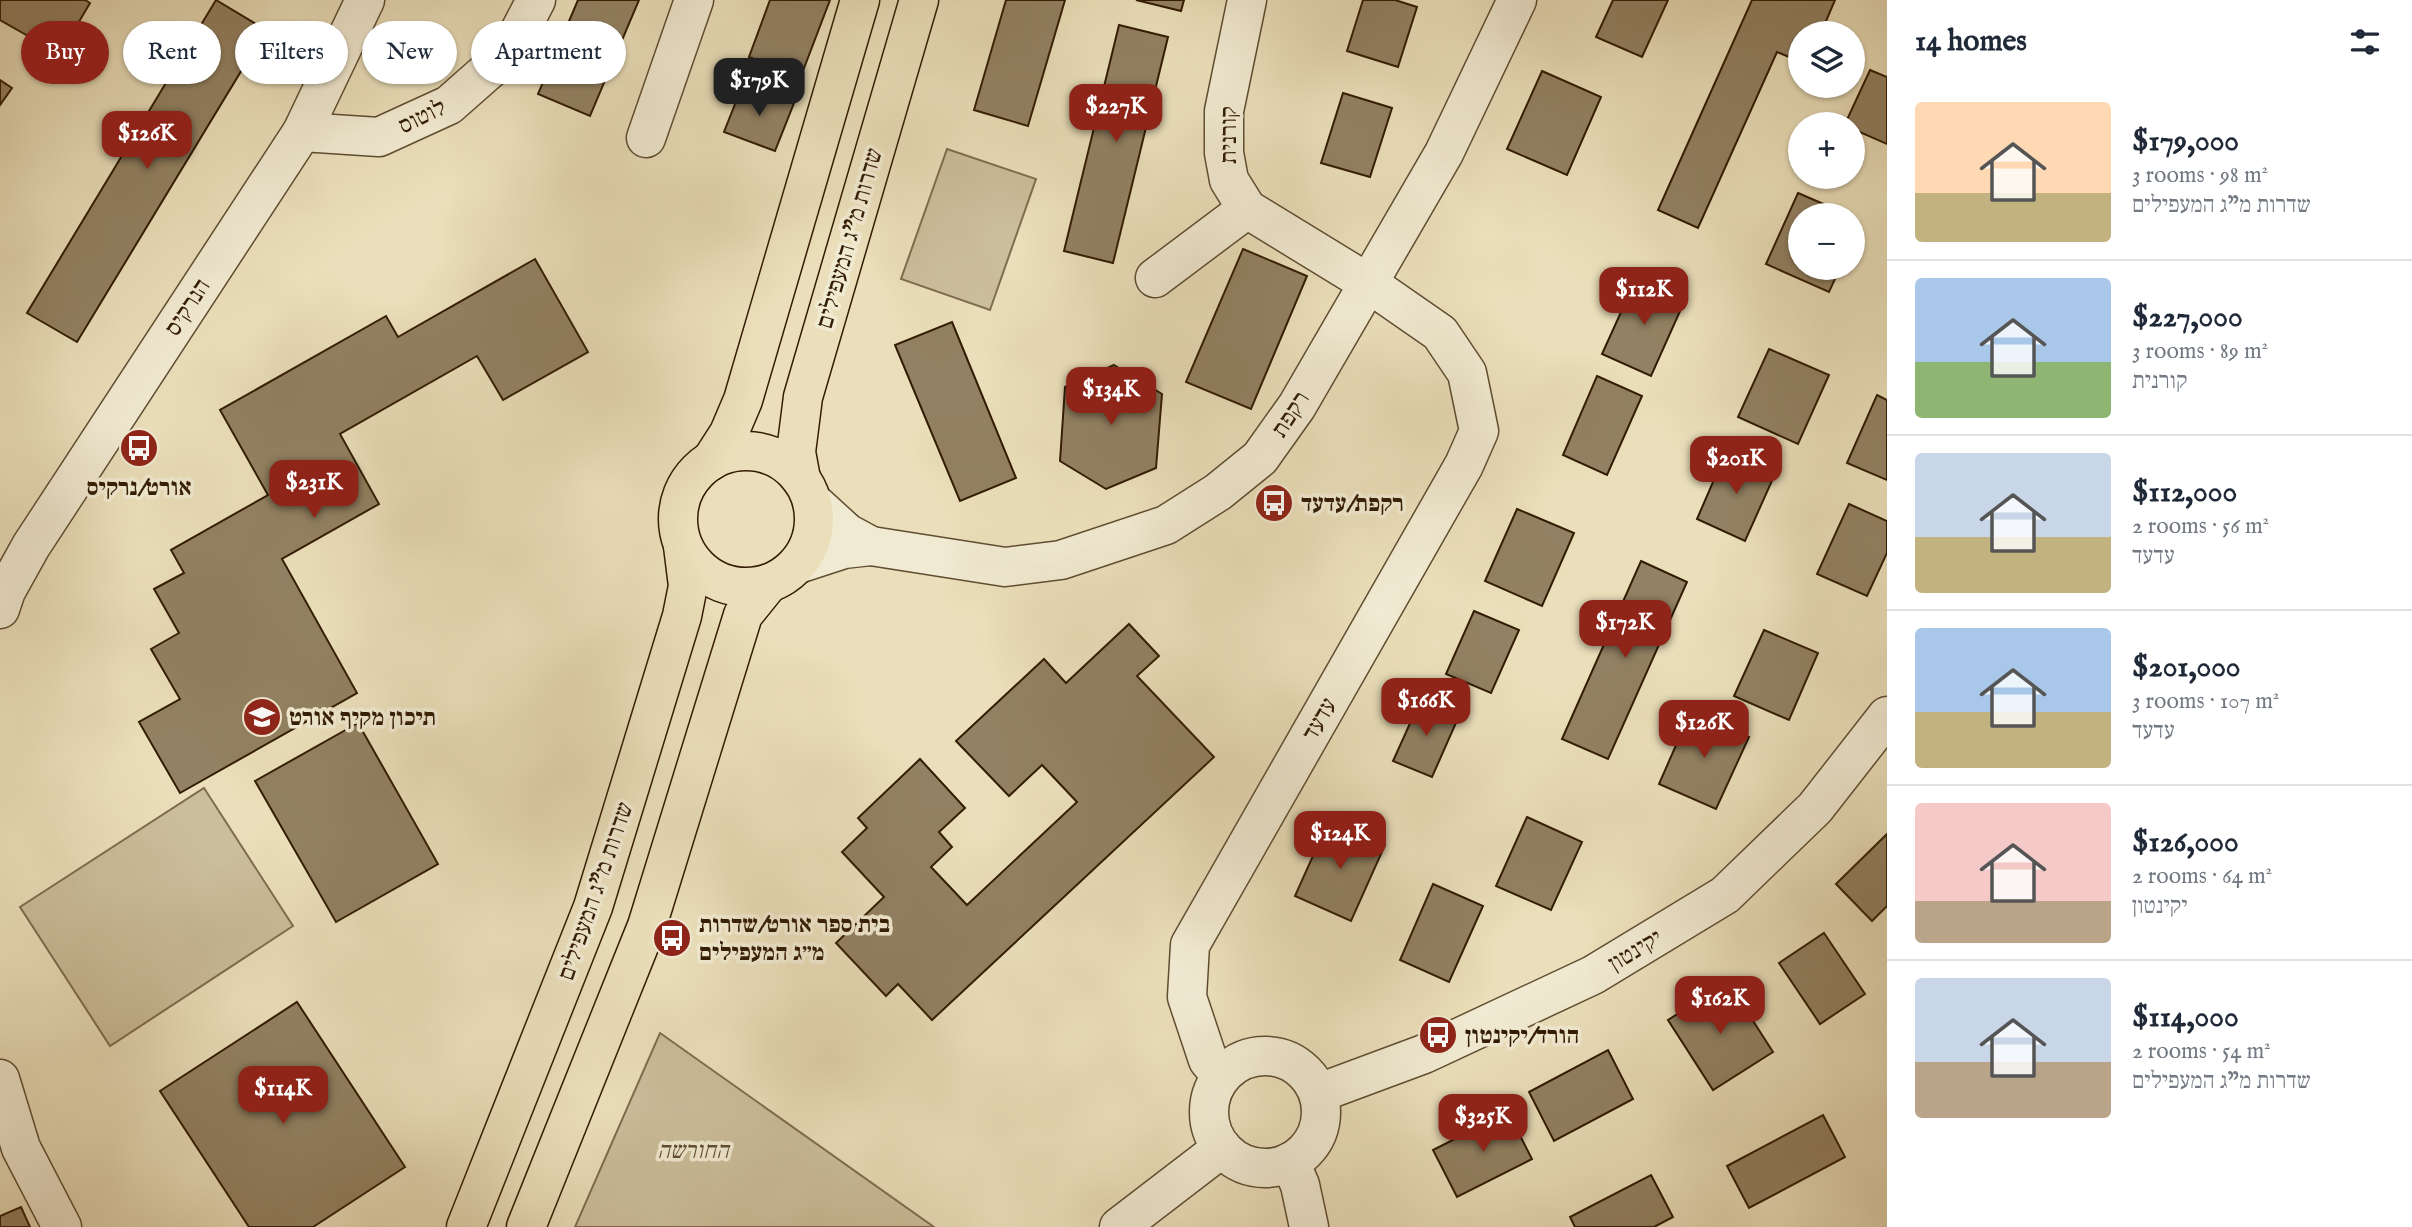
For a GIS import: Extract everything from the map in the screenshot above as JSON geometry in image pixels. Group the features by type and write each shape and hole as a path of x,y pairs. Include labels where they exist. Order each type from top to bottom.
{"main road":[{"path":"711,461 729,433 743,400 860,0"},
{"name":"שדרות מ\"ג המעפילים","path":"807,490 796,452 803,397 919,0"},
{"path":"526,1227 647,926 743,615 783,574 810,545 815,524 807,490 787,464 769,455 750,452 730,453 711,461 696,473 685,490 678,527 694,564 710,577 728,585 783,574"},
{"name":"שדרות מ\"ג המעפילים","path":"466,1227 593,907 682,616 688,586 684,546"}],"street":[{"name":"הנרקיס","path":"0,609 6,591 31,546 302,132 365,0"},
{"name":"לוטוס","path":"302,132 379,137 449,105 509,52 536,0"},
{"path":"646,138 694,0"},
{"name":"קורנית","path":"1247,0 1224,111 1224,153 1229,180 1247,209 1368,283"},
{"name":"רקפת","path":"783,574 844,549 872,546 1005,567 1061,560 1166,525 1218,492 1260,458 1297,406 1444,153 1517,0"},
{"path":"1155,278 1247,209"},
{"name":"עדעד","path":"1221,1076 1208,1060 1186,997 1190,944 1464,465 1479,430 1467,373 1440,333 1368,283"},
{"name":"רקפת","path":"807,490 847,533 872,546"},
{"name":"יקינטון","path":"1319,1093 1424,1054 1593,975 1725,895 1815,808 1887,716"},
{"path":"1275,1056 1302,1068 1319,1093 1321,1120 1317,1133 1301,1155 1276,1167 1254,1166 1233,1158 1222,1148 1209,1120 1213,1090 1221,1076 1245,1059 1275,1056"},
{"path":"0,1079 21,1148 62,1227"},
{"path":"1119,1227 1222,1148"},
{"path":"1290,1162 1300,1185 1309,1227"}],"green space":[{"path":"947,149 1036,179 990,310 901,279"},
{"path":"204,788 293,926 110,1046 20,907"},
{"name":"החורשה","path":"660,1033 934,1227 575,1227"}],"building":[{"path":"0,0 85,0 90,3 79,21 21,21 21,32 0,20"},
{"path":"216,0 251,21 235,21 235,81 77,342 27,313 165,84 221,84 221,21 203,21"},
{"path":"578,0 639,0 626,31 626,21 569,21"},
{"path":"770,0 830,0 801,76 749,57"},
{"path":"1006,0 1065,0 1028,126 974,110"},
{"path":"1136,0 1184,0 1181,11"},
{"path":"1363,0 1395,0 1417,7 1398,67 1347,51"},
{"path":"1613,0 1668,0 1642,57 1596,37"},
{"path":"1752,0 1835,0 1826,21 1788,21 1788,57 1777,52 1698,228 1658,210"},
{"path":"1119,25 1168,37 1113,263 1064,251"},
{"path":"1870,70 1887,77 1887,144 1865,134 1865,112 1851,112 1857,98 1865,98 1865,81"},
{"path":"1542,71 1601,97 1567,175 1507,149"},
{"path":"0,80 12,88 0,105"},
{"path":"542,84 604,84 590,116 538,94"},
{"path":"743,84 794,103 775,151 724,132"},
{"path":"1343,93 1392,108 1370,177 1321,163"},
{"path":"1798,193 1821,203 1793,203"},
{"path":"1788,215 1788,274 1766,264"},
{"path":"1243,249 1307,276 1251,409 1186,382"},
{"path":"535,259 588,352 503,400 477,356 340,434 379,504 282,559 357,693 180,793 139,722 180,699 151,649 179,633 154,589 184,573 171,550 268,495 220,410 386,316 398,337"},
{"path":"1636,279 1685,300 1651,376 1602,354"},
{"path":"1802,280 1834,280 1829,292"},
{"path":"952,322 1016,478 960,501 895,345"},
{"path":"1769,349 1829,375 1798,444 1738,417"},
{"path":"1114,365 1162,394 1156,468 1106,489 1060,461 1065,387"},
{"path":"1597,376 1642,396 1607,475 1563,455"},
{"path":"1877,395 1887,400 1887,480 1847,463"},
{"path":"1726,452 1775,474 1745,541 1697,519"},
{"path":"1849,504 1887,521 1887,553 1867,596 1817,574"},
{"path":"1517,509 1574,533 1542,606 1485,581"},
{"path":"1641,561 1687,582 1608,759 1562,739"},
{"path":"1474,611 1519,630 1491,693 1446,674"},
{"path":"1129,624 1159,656 1137,676 1214,757 932,1020 898,984 886,996 836,943 884,897 842,852 867,828 858,818 920,759 965,808 939,832 952,847 931,867 967,905 1077,802 1042,765 1009,796 956,741 1044,659 1066,683"},
{"path":"1764,630 1818,653 1789,720 1734,696"},
{"path":"1421,699 1459,716 1432,777 1393,761"},
{"path":"1691,711 1749,737 1716,809 1659,784"},
{"path":"358,723 438,864 336,922 255,781"},
{"path":"1527,817 1582,842 1551,910 1496,886"},
{"path":"1329,820 1385,845 1351,921 1295,896"},
{"path":"1887,834 1887,906 1872,921 1836,884"},
{"path":"1433,884 1483,906 1449,982 1400,960"},
{"path":"1824,933 1865,994 1820,1024 1779,963"},
{"path":"1728,982 1773,1052 1713,1090 1668,1020"},
{"path":"297,1002 405,1167 313,1227 249,1227 160,1091"},
{"path":"1608,1050 1633,1099 1554,1141 1529,1092"},
{"path":"1508,1112 1532,1159 1457,1197 1433,1150"},
{"path":"1823,1115 1845,1157 1749,1208 1727,1166"},
{"path":"1651,1175 1673,1217 1654,1227 1575,1227 1570,1217"},
{"path":"21,1207 30,1227 0,1227 0,1216"}],"place":[{"name":"אורט/נרקיס","path":"139,448"},
{"name":"רקפת/עדעד","path":"1274,503"},
{"name":"תיכון מקיף אורט","path":"262,717"},
{"name":"בית ספר אורט/שדרות מ״ג המעפילים","path":"672,938"},
{"name":"הורד/יקינטון","path":"1438,1035"}]}
